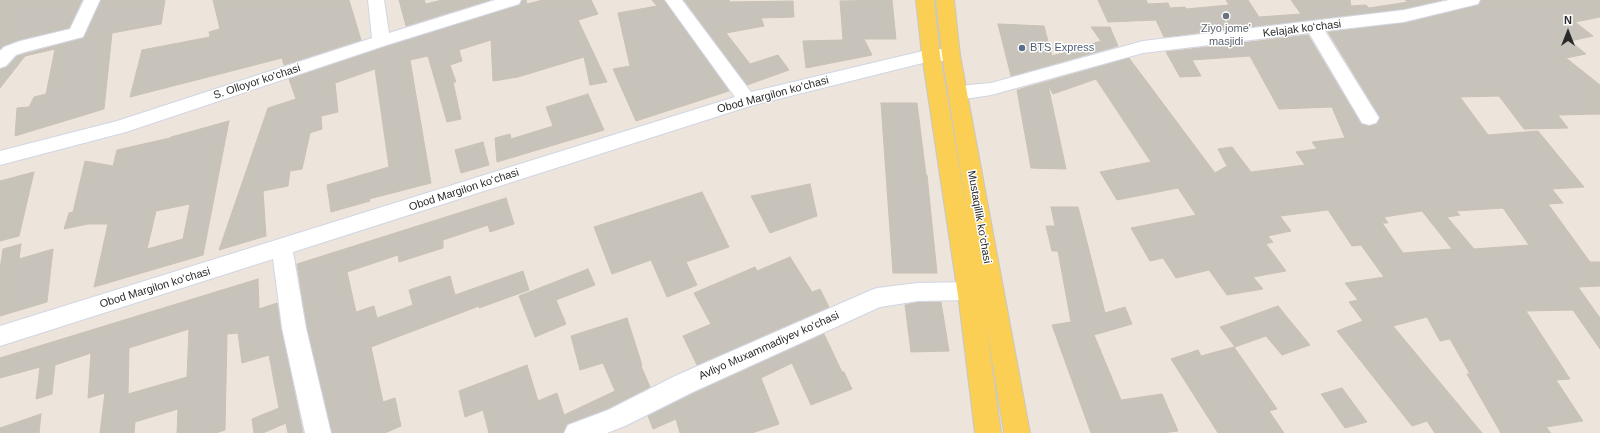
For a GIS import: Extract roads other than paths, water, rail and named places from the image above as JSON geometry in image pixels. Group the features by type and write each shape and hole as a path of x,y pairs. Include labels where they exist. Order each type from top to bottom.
{"main road":[{"name":"Mustaqillik koʻchasi","path":"925,0 941,55 958,93 1017,433"},
{"name":"Mustaqillik koʻchasi","path":"945,0 941,55 969,291 988,433"}],"street":[{"path":"0,62 10,51 20,47 76,33 92,0"},
{"path":"376,0 381,41"},
{"name":"S. Olloyor ko'chasi","path":"0,158 119,128 381,41 512,0"},
{"path":"673,0 747,100"},
{"name":"Kelajak koʻchasi","path":"958,93 992,89 1143,47 1315,28 1404,16 1472,0"},
{"path":"1315,28 1325,47 1369,118"},
{"name":"Obod Margilon koʻchasi","path":"0,336 747,100 941,55"},
{"path":"282,248 294,328 318,433"},
{"name":"Avliyo Muxammadiyev koʻchasi","path":"577,433 616,418 684,384 877,298 918,292 969,291"}],"place":[{"name":"Ziyo jome' masjidi","path":"1226,16"},
{"name":"BTS Express","path":"1022,48"}]}
